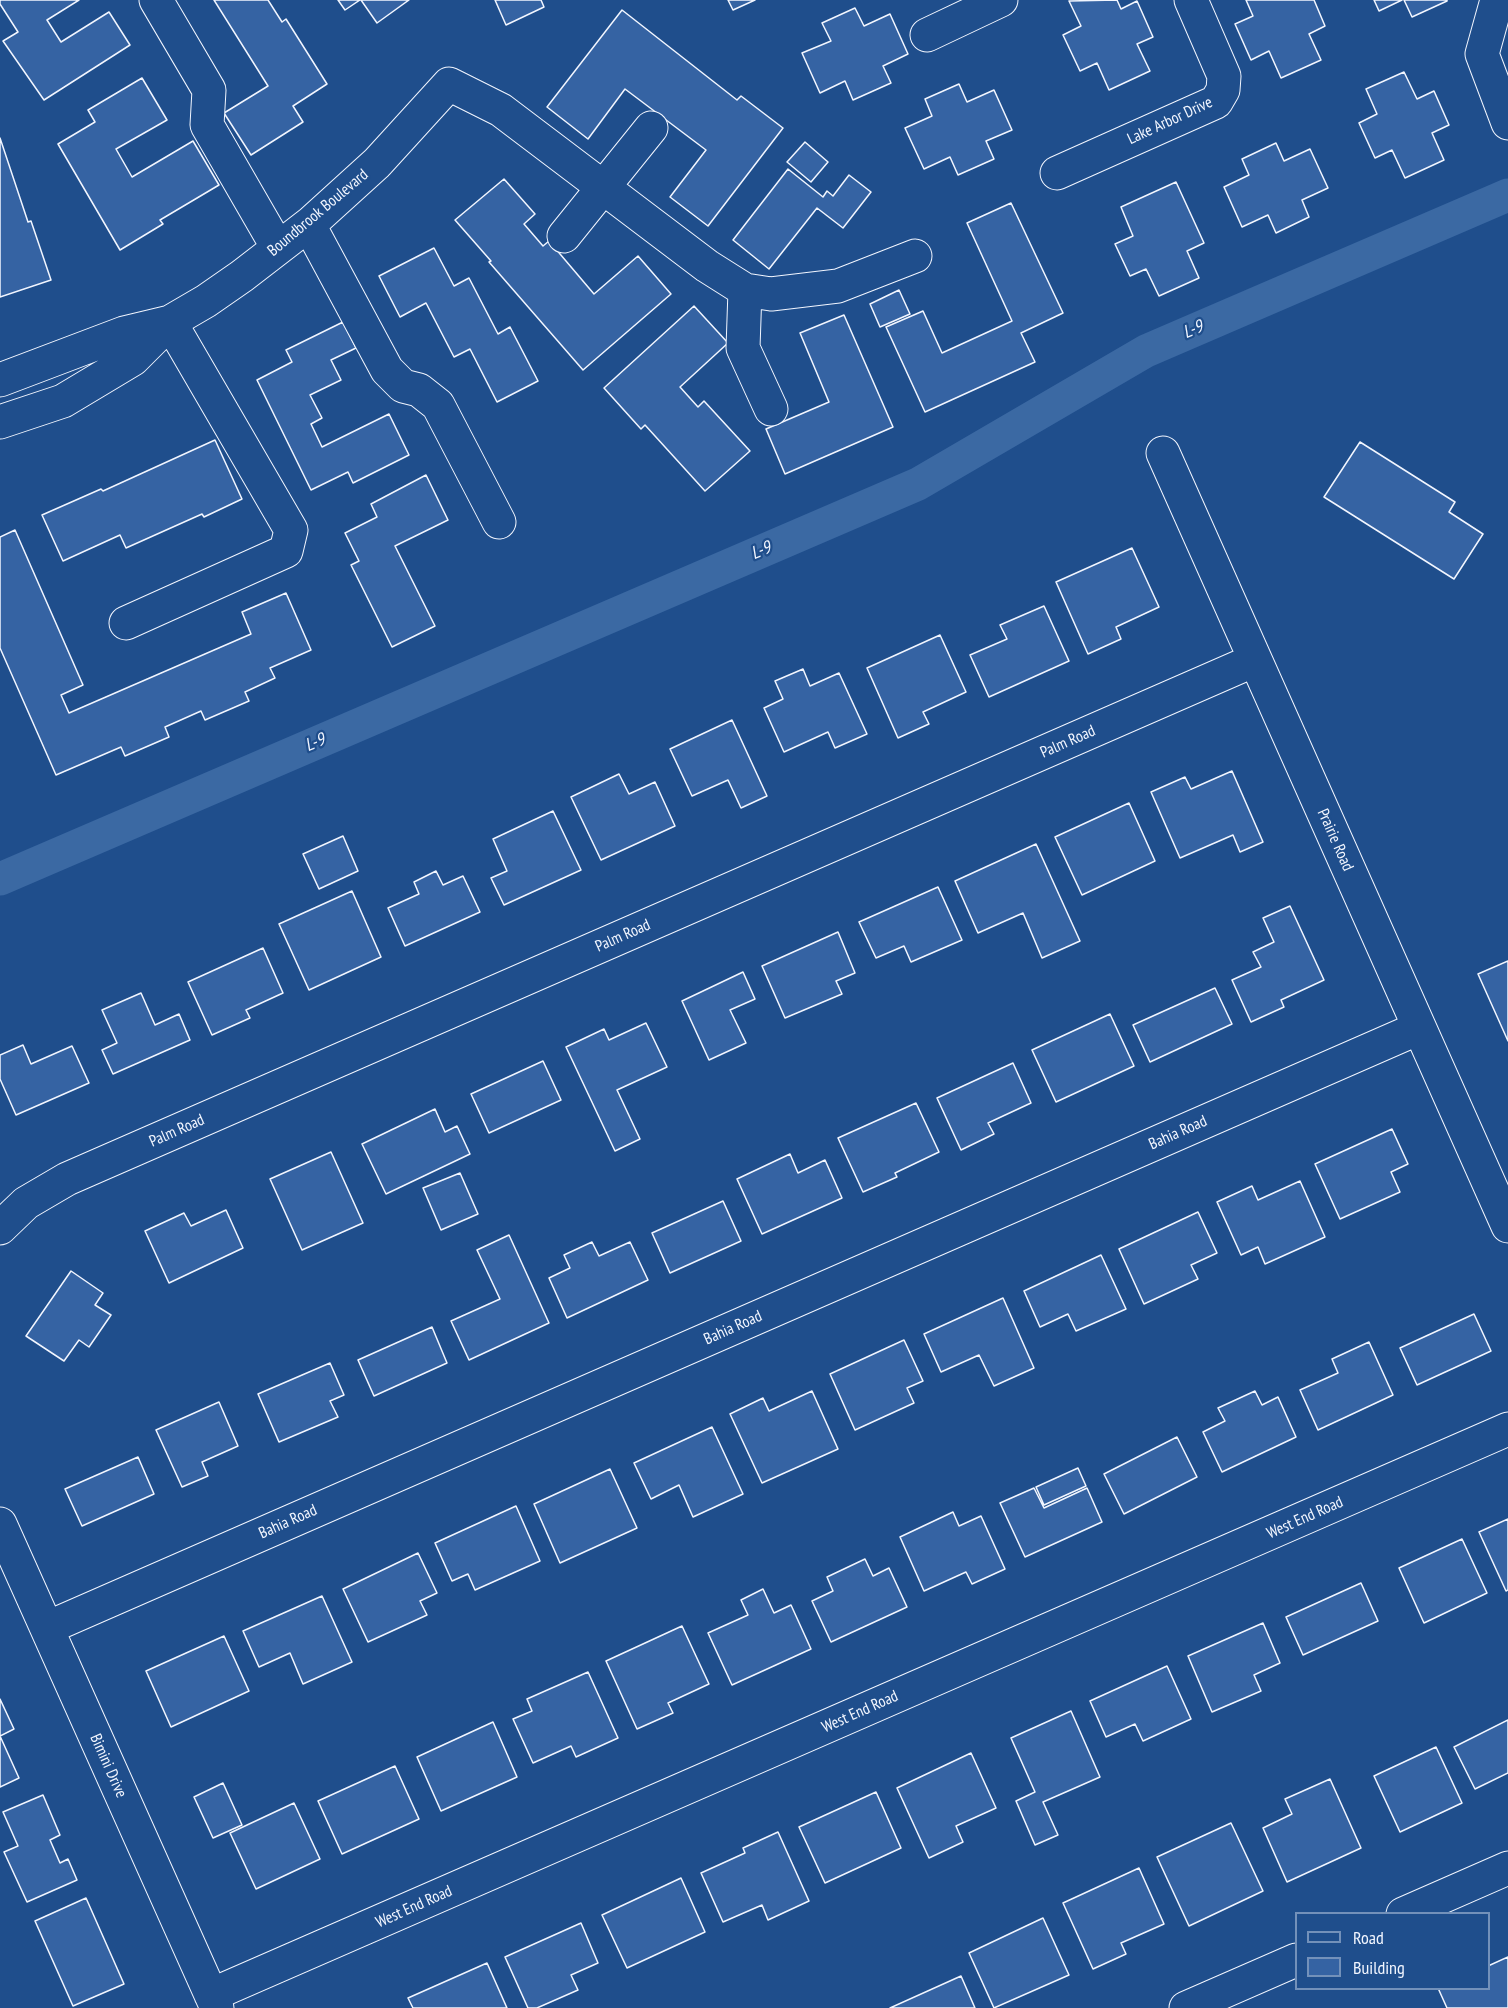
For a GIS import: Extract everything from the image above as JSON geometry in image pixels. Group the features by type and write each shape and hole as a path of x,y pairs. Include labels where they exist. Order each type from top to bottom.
{"street":[{"path":"156,0 209,90 207,125 278,248"},
{"path":"927,35 1001,0"},
{"name":"Lake Arbor Drive","path":"1057,172 1216,102 1223,90 1224,76 1191,0"},
{"path":"1497,0 1482,54 1508,123"},
{"name":"Boundbrook Boulevard","path":"0,422 63,401 133,358 170,322 242,276 309,225 377,163 449,84 501,110 604,188"},
{"path":"564,236 651,129"},
{"path":"604,188 706,266 745,290 771,294 838,286 915,256"},
{"path":"309,225 387,370 403,386 418,390 438,405 499,522"},
{"path":"745,290 743,348 771,409"},
{"path":"126,623 286,551 291,530 170,322"},
{"name":"Boundbrook Boulevard","path":"0,380 124,333 170,322"},
{"name":"Prairie Road","path":"1163,453 1508,1226"},
{"name":"Palm Road","path":"0,1228 26,1203 67,1179 1255,660"},
{"name":"Bahia Road","path":"47,1628 1419,1028"},
{"name":"West End Road","path":"214,2002 1508,1429"},
{"name":"Bimini Drive","path":"0,1524 214,2002"},
{"path":"1408,1912 1508,1868"},
{"path":"1186,2008 1295,1960"}],"building":[{"path":"0,0 79,0 47,20 61,42 109,12 130,45 44,100 3,41 18,32 0,4"},
{"path":"214,0 268,0 282,22 286,19 327,84 293,106 303,122 251,155 224,113 268,86"},
{"path":"338,0 360,0 345,10"},
{"path":"361,0 409,0 377,23"},
{"path":"495,0 541,0 544,7 506,25"},
{"path":"728,0 755,0 733,10"},
{"path":"1117,0 1121,9 1137,1 1153,37 1137,44 1150,71 1109,90 1097,63 1080,71 1063,35 1081,26 1069,1"},
{"path":"1246,0 1314,0 1325,26 1309,34 1321,60 1281,78 1269,51 1251,60 1235,24 1253,16"},
{"path":"1374,0 1402,0 1379,11"},
{"path":"1404,0 1447,0 1447,1 1412,17"},
{"path":"855,8 864,26 890,14 908,54 883,66 891,83 853,100 845,81 820,93 802,53 831,41 822,23"},
{"path":"622,10 737,100 741,96 783,128 708,226 670,197 706,150 625,89 588,139 547,107"},
{"path":"1404,72 1417,99 1434,91 1449,125 1432,133 1444,160 1405,178 1392,150 1375,158 1359,123 1377,114 1366,89"},
{"path":"142,78 167,120 116,149 132,177 193,141 219,185 160,220 163,224 120,250 58,144 95,122 88,110"},
{"path":"959,84 967,102 994,90 1012,130 986,141 994,159 958,175 950,157 924,169 905,128 932,116 925,99"},
{"path":"0,138 28,222 31,221 51,280 0,297"},
{"path":"805,142 828,162 811,182 787,162"},
{"path":"1276,143 1284,161 1310,149 1328,188 1302,200 1309,217 1276,233 1268,215 1242,227 1224,187 1249,175 1242,159"},
{"path":"788,169 823,197 827,191 833,196 849,175 871,192 843,228 817,208 769,269 733,240"},
{"path":"504,179 535,214 524,224 543,246 549,241 594,294 638,256 671,294 583,370 455,220"},
{"path":"1176,182 1204,243 1187,251 1199,278 1159,296 1146,269 1130,276 1115,244 1133,236 1121,207"},
{"path":"1011,203 1063,313 1021,333 1035,362 925,412 886,327 923,311 942,353 1012,321 967,223"},
{"path":"434,248 454,286 469,278 498,334 510,327 538,381 497,402 470,349 454,357 426,303 400,317 379,276"},
{"path":"899,290 910,314 880,327 870,304"},
{"path":"694,306 728,343 680,387 698,407 704,401 750,451 705,491 645,425 641,429 604,388"},
{"path":"844,315 893,427 785,474 766,429 829,402 800,333"},
{"path":"343,322 356,348 331,360 341,380 310,395 322,418 311,424 322,447 389,414 409,455 353,483 348,472 311,490 257,380 292,362 286,350"},
{"path":"215,440 242,499 126,548 120,535 63,561 42,515 101,489 103,491"},
{"path":"1360,442 1455,502 1449,512 1483,534 1454,579 1324,497"},
{"path":"426,475 448,520 395,546 435,626 392,647 351,565 359,561 345,533 377,517 371,504"},
{"path":"15,530 83,685 61,695 69,713 251,634 242,612 286,593 311,650 270,668 275,678 245,692 249,701 205,720 201,711 165,727 169,737 125,756 121,747 56,775 0,648 0,537"},
{"path":"1132,548 1159,607 1116,627 1121,639 1088,654 1056,582"},
{"path":"1044,606 1069,661 989,697 970,655 1007,639 1000,625"},
{"path":"940,635 966,692 923,712 929,724 898,738 867,668"},
{"path":"803,669 810,686 839,673 867,734 835,748 828,732 784,752 764,708 783,699 775,681"},
{"path":"732,720 767,796 741,808 728,780 692,796 670,749"},
{"path":"1232,771 1263,842 1240,852 1233,835 1180,858 1151,792 1185,777 1191,789"},
{"path":"619,774 629,794 655,782 675,826 601,860 571,797"},
{"path":"1129,803 1155,861 1082,895 1055,837"},
{"path":"553,811 581,870 504,905 491,878 507,871 493,839"},
{"path":"343,836 358,871 319,889 303,854"},
{"path":"1036,844 1080,941 1042,958 1023,913 978,933 955,881"},
{"path":"436,871 443,885 463,876 480,912 405,946 388,908 419,894 414,882"},
{"path":"938,887 962,940 911,962 904,946 876,958 859,922"},
{"path":"352,891 381,957 309,990 279,924"},
{"path":"1290,906 1324,980 1281,1000 1284,1007 1251,1022 1232,980 1261,967 1253,952 1274,942 1263,918"},
{"path":"838,932 855,973 836,981 842,994 785,1018 762,966"},
{"path":"263,948 283,993 246,1010 250,1018 212,1035 188,982"},
{"path":"1508,961 1508,1041 1478,974"},
{"path":"743,972 755,999 730,1010 746,1043 709,1060 682,1001"},
{"path":"1215,988 1232,1024 1150,1062 1133,1025"},
{"path":"141,993 155,1025 179,1014 190,1040 113,1074 102,1050 117,1043 102,1010"},
{"path":"1110,1014 1134,1066 1056,1102 1032,1050"},
{"path":"646,1023 667,1067 617,1090 640,1139 615,1151 566,1047 604,1029 609,1040"},
{"path":"23,1045 31,1064 72,1046 89,1083 16,1115 0,1079 0,1055"},
{"path":"543,1061 561,1100 489,1133 471,1094"},
{"path":"1013,1063 1031,1103 988,1123 994,1134 961,1150 937,1098"},
{"path":"916,1103 939,1152 895,1173 897,1177 863,1192 838,1138"},
{"path":"435,1109 445,1132 457,1126 470,1154 386,1194 362,1144"},
{"path":"1392,1129 1408,1164 1391,1172 1400,1192 1340,1219 1315,1164"},
{"path":"331,1152 363,1223 302,1250 270,1179"},
{"path":"790,1154 798,1173 825,1160 842,1198 762,1234 737,1179"},
{"path":"460,1173 478,1214 441,1230 423,1188"},
{"path":"1300,1181 1325,1237 1265,1264 1258,1247 1241,1255 1217,1202 1252,1186 1258,1200"},
{"path":"723,1201 741,1241 670,1273 652,1233"},
{"path":"226,1210 243,1248 169,1283 145,1231 184,1213 191,1226"},
{"path":"1198,1212 1217,1253 1191,1265 1198,1279 1144,1304 1119,1249"},
{"path":"509,1235 549,1323 469,1360 451,1321 500,1299 477,1250"},
{"path":"592,1242 599,1256 630,1242 648,1280 567,1318 549,1278 570,1268 564,1255"},
{"path":"1101,1255 1126,1309 1076,1331 1068,1314 1040,1327 1024,1291"},
{"path":"71,1271 103,1293 95,1305 111,1315 89,1347 79,1340 64,1361 26,1336"},
{"path":"1003,1298 1034,1368 994,1386 979,1355 941,1372 924,1334"},
{"path":"1474,1314 1491,1351 1417,1385 1400,1348"},
{"path":"432,1327 447,1363 374,1396 358,1360"},
{"path":"904,1340 923,1381 907,1388 914,1403 855,1430 830,1374"},
{"path":"1369,1342 1393,1395 1318,1430 1300,1390 1338,1373 1332,1359"},
{"path":"330,1363 344,1395 330,1401 338,1417 279,1442 258,1394"},
{"path":"812,1391 838,1449 762,1483 730,1414 763,1398 769,1411"},
{"path":"1255,1391 1262,1405 1278,1397 1296,1437 1222,1472 1203,1432 1225,1421 1218,1408"},
{"path":"219,1402 238,1446 202,1462 208,1476 182,1487 156,1430"},
{"path":"712,1427 743,1494 693,1517 679,1485 651,1499 634,1463"},
{"path":"1177,1437 1197,1477 1124,1514 1104,1474"},
{"path":"138,1457 154,1494 82,1526 65,1489"},
{"path":"1078,1468 1086,1486 1044,1505 1036,1487"},
{"path":"610,1469 637,1528 560,1563 534,1504"},
{"path":"1034,1488 1044,1508 1087,1488 1102,1522 1025,1557 1000,1503"},
{"path":"516,1506 540,1561 475,1590 468,1574 452,1581 435,1543"},
{"path":"953,1512 959,1526 981,1516 1005,1569 972,1584 966,1572 924,1591 900,1537"},
{"path":"1508,1519 1508,1590 1506,1591 1479,1532"},
{"path":"1462,1539 1487,1593 1424,1623 1399,1568"},
{"path":"418,1553 437,1593 420,1601 427,1615 368,1642 343,1589"},
{"path":"865,1559 873,1576 889,1568 907,1607 831,1642 812,1601 833,1591 827,1577"},
{"path":"1361,1583 1378,1621 1303,1655 1286,1617"},
{"path":"763,1589 774,1613 791,1605 811,1649 732,1685 708,1633 748,1615 741,1600"},
{"path":"322,1596 352,1662 303,1684 290,1653 259,1667 243,1631"},
{"path":"1263,1623 1280,1663 1254,1675 1261,1691 1212,1712 1188,1656"},
{"path":"682,1626 709,1684 668,1703 673,1713 637,1729 606,1661"},
{"path":"224,1636 249,1691 171,1727 146,1671"},
{"path":"1167,1666 1191,1719 1143,1741 1135,1724 1106,1737 1090,1701"},
{"path":"588,1672 618,1738 576,1757 571,1746 533,1763 513,1719 532,1711 527,1699"},
{"path":"0,1699 14,1729 0,1736"},
{"path":"1071,1711 1100,1777 1043,1802 1058,1835 1035,1845 1016,1801 1035,1792 1011,1738"},
{"path":"1508,1720 1508,1773 1475,1789 1454,1747"},
{"path":"493,1722 517,1777 441,1811 417,1757"},
{"path":"0,1736 19,1778 0,1787"},
{"path":"1436,1747 1462,1803 1400,1832 1374,1776"},
{"path":"971,1753 996,1808 956,1826 963,1842 929,1858 897,1788"},
{"path":"395,1766 419,1819 342,1854 318,1801"},
{"path":"1330,1779 1361,1848 1287,1882 1263,1828 1292,1814 1285,1799"},
{"path":"223,1783 242,1825 213,1838 194,1797"},
{"path":"876,1792 901,1848 825,1883 799,1827"},
{"path":"43,1795 60,1835 50,1840 60,1863 68,1859 77,1880 27,1902 4,1852 18,1846 3,1812"},
{"path":"294,1803 320,1859 256,1889 230,1833"},
{"path":"1231,1823 1263,1891 1189,1926 1157,1857"},
{"path":"778,1832 809,1901 768,1920 762,1905 723,1922 701,1873 745,1853 743,1848"},
{"path":"1139,1868 1164,1924 1121,1943 1126,1954 1093,1969 1063,1903"},
{"path":"681,1878 705,1932 627,1968 602,1915"},
{"path":"86,1898 124,1984 73,2006 35,1921"},
{"path":"1043,1918 1069,1975 994,2008 969,1953"},
{"path":"581,1923 598,1963 571,1975 578,1990 537,2008 528,2008 505,1957"},
{"path":"1508,1957 1508,2008 1447,2008 1439,1990 1490,1990 1490,1965"},
{"path":"487,1963 507,2008 413,2008 408,1998"},
{"path":"961,1976 975,2008 890,2008"}],"waterway":[{"name":"L-9","path":"0,879 918,484 1146,351 1508,195"}]}
